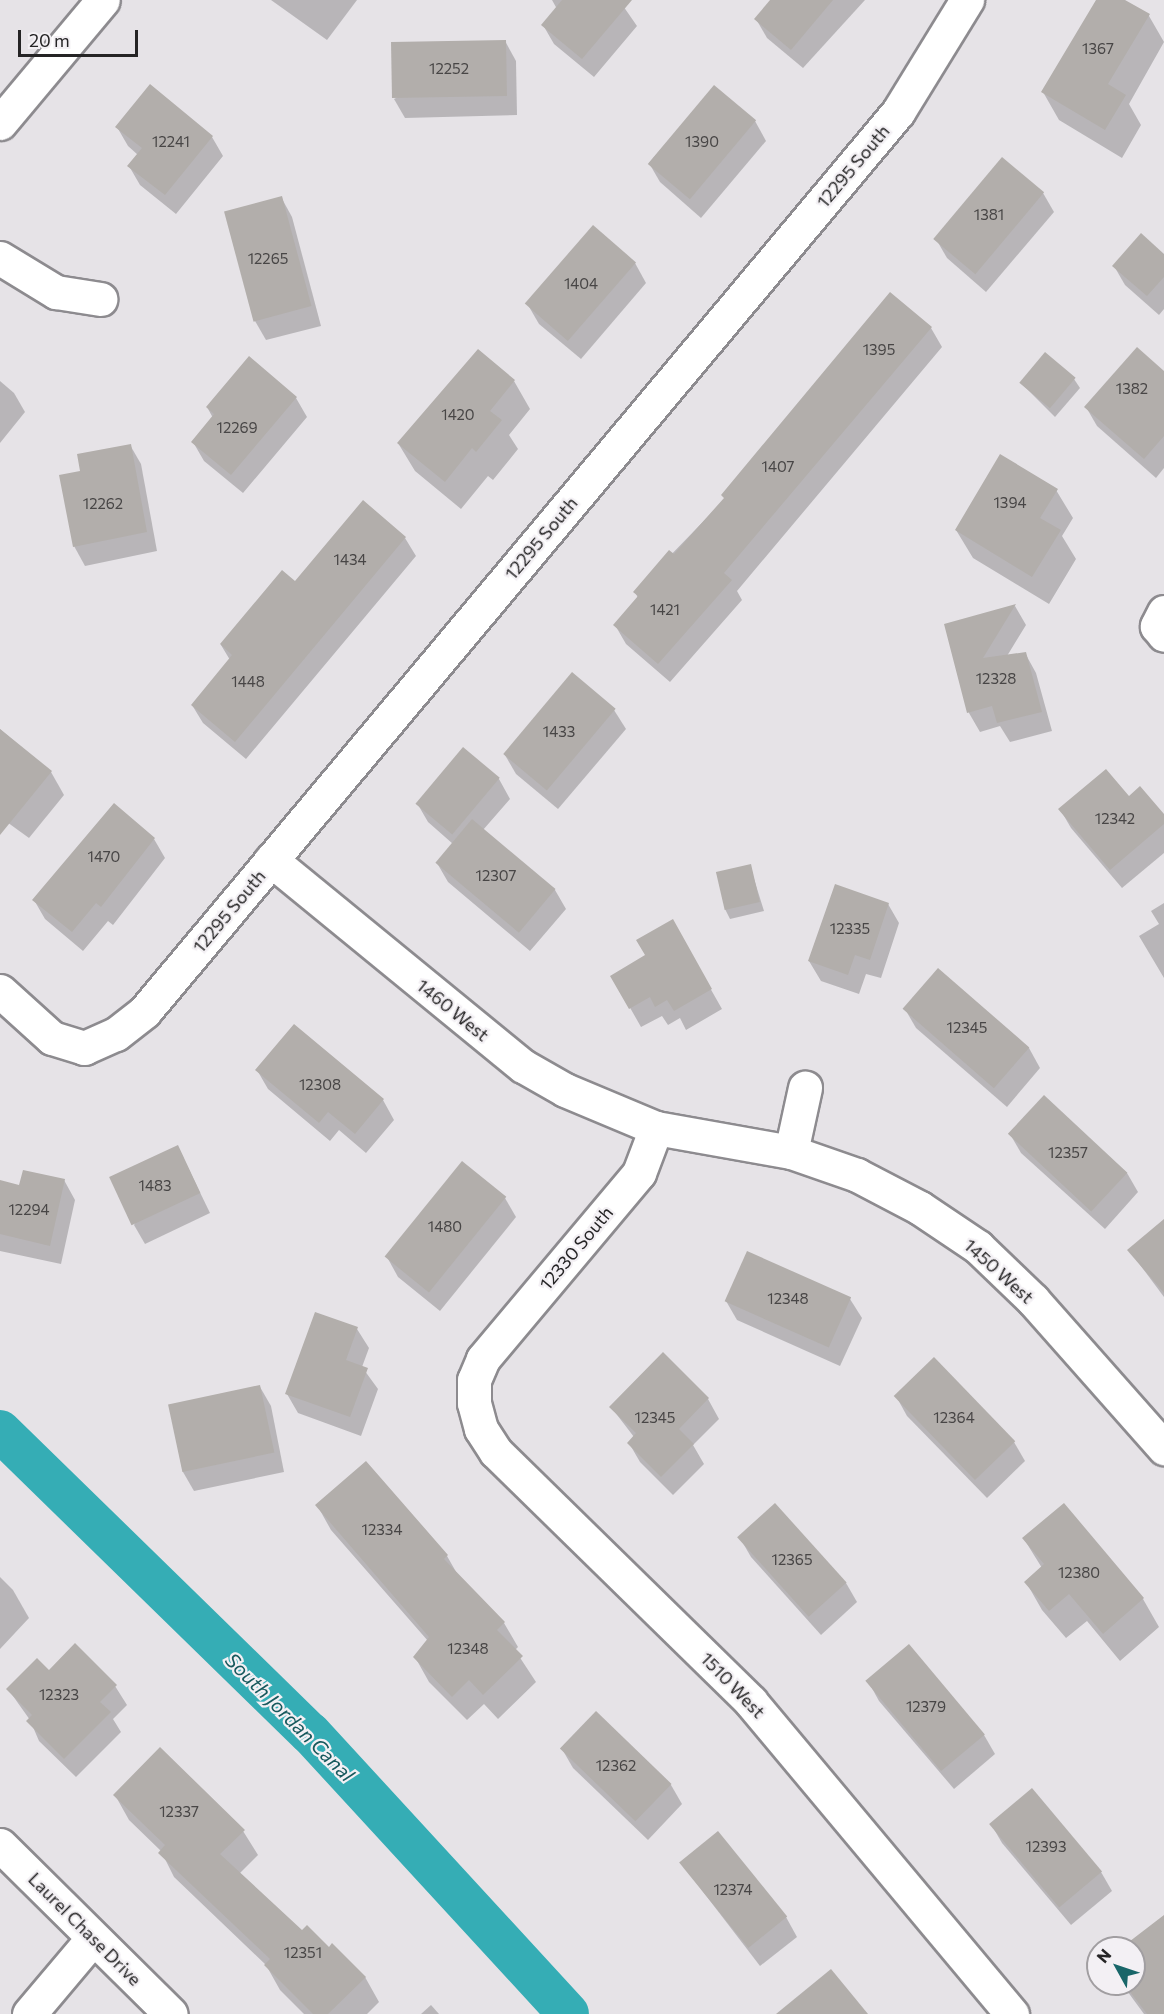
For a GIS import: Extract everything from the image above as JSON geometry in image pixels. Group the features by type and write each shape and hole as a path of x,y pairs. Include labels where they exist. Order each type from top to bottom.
{"street":[{"path":"0,123 103,0"},
{"name":"12295 South","path":"0,991 52,1038 84,1048 116,1034 145,1011 898,112 968,0"},
{"path":"0,258 56,292 100,299"},
{"name":"1460 West","path":"271,860 523,1066 609,1112 656,1128"},
{"path":"791,1152 805,1088"},
{"name":"1450 West","path":"656,1128 791,1152 857,1175 920,1208 978,1248 1084,1354 1164,1448"},
{"name":"12330 South","path":"483,1359 639,1173 656,1128"},
{"name":"1510 West","path":"483,1359 474,1380 474,1403 481,1429 496,1452 752,1702 1012,2014"},
{"name":"Laurel Chase Drive","path":"0,1845 171,2014"},
{"path":"29,2014 93,1938"}],"building":[{"path":"562,0 632,0 582,59 541,25"},
{"path":"770,0 833,0 791,50 754,19"},
{"path":"1096,0 1125,0 1150,14 1108,84 1126,95 1105,130 1041,92"},
{"path":"506,40 507,96 392,98 391,42"},
{"path":"150,84 213,136 165,195 127,166 142,148 115,127"},
{"path":"714,85 756,120 690,199 648,164"},
{"path":"1002,157 1044,192 975,274 933,239"},
{"path":"282,196 312,306 254,322 224,212"},
{"path":"593,225 636,262 568,341 525,303"},
{"path":"1141,233 1164,254 1164,277 1147,296 1112,266"},
{"path":"890,292 932,327 724,573 732,580 658,664 613,625 638,596 633,592 669,550 674,554 724,498 721,495"},
{"path":"1137,347 1164,371 1164,436 1144,459 1084,407"},
{"path":"478,349 515,380 490,411 502,420 476,452 472,448 445,482 397,443"},
{"path":"1045,352 1076,378 1050,408 1019,383"},
{"path":"249,356 297,397 231,475 191,442 214,414 206,407"},
{"path":"131,444 147,532 73,547 59,475 80,471 77,454"},
{"path":"1000,454 1058,489 1040,518 1061,530 1032,577 955,530"},
{"path":"363,500 406,537 235,742 191,705 232,655 220,644 282,570 295,581"},
{"path":"1016,604 983,658 1026,652 1042,712 997,723 992,706 967,713 944,624"},
{"path":"572,672 616,709 547,791 503,754"},
{"path":"0,729 52,771 0,835"},
{"path":"463,747 500,778 452,835 415,804"},
{"path":"1106,769 1129,796 1140,786 1164,814 1164,824 1110,870 1058,809"},
{"path":"114,803 155,838 101,907 96,903 72,932 32,900"},
{"path":"472,819 555,889 519,933 435,863"},
{"path":"751,864 760,902 725,910 716,872"},
{"path":"835,884 889,903 870,960 855,955 848,975 808,961"},
{"path":"673,919 712,989 674,1011 667,1000 655,1007 650,997 629,1009 610,976 645,955 636,940"},
{"path":"938,968 1029,1047 994,1088 903,1009"},
{"path":"294,1024 384,1099 355,1134 328,1112 319,1123 255,1070"},
{"path":"1044,1095 1127,1173 1091,1212 1008,1134"},
{"path":"178,1145 200,1193 132,1225 109,1177"},
{"path":"462,1161 506,1197 429,1292 385,1257"},
{"path":"23,1170 65,1179 50,1246 0,1234 0,1180 19,1185"},
{"path":"1164,1219 1164,1293 1127,1250"},
{"path":"747,1251 851,1297 829,1348 725,1301"},
{"path":"315,1312 358,1327 346,1360 368,1368 350,1417 285,1394"},
{"path":"663,1352 709,1398 679,1429 694,1444 661,1477 627,1443 636,1433 609,1407"},
{"path":"934,1357 1015,1441 975,1480 894,1396"},
{"path":"260,1385 274,1452 182,1472 168,1405"},
{"path":"366,1461 448,1555 444,1559 505,1622 497,1630 523,1656 483,1695 469,1680 452,1697 413,1657 429,1637 315,1505"},
{"path":"775,1503 847,1583 809,1617 737,1537"},
{"path":"1064,1503 1144,1598 1103,1634 1069,1594 1049,1611 1024,1582 1044,1564 1022,1538"},
{"path":"75,1643 117,1685 100,1702 111,1712 64,1759 26,1721 32,1715 6,1689 37,1658 49,1670"},
{"path":"909,1644 985,1734 941,1771 865,1681"},
{"path":"596,1711 672,1784 635,1821 560,1748"},
{"path":"160,1747 245,1830 220,1854 302,1930 307,1925 329,1947 332,1943 366,1977 328,2014 313,2014 264,1965 270,1959 158,1853 165,1845 113,1795"},
{"path":"1032,1788 1102,1871 1059,1907 989,1824"},
{"path":"718,1831 787,1916 748,1948 679,1862"},
{"path":"1164,1915 1164,2014 1147,2014 1133,1996 1146,1996 1146,1936 1137,1936"},
{"path":"831,1969 868,2014 776,2014"}],"waterway":[{"name":"South Jordan Canal","path":"0,1431 310,1733 568,2014"}]}
